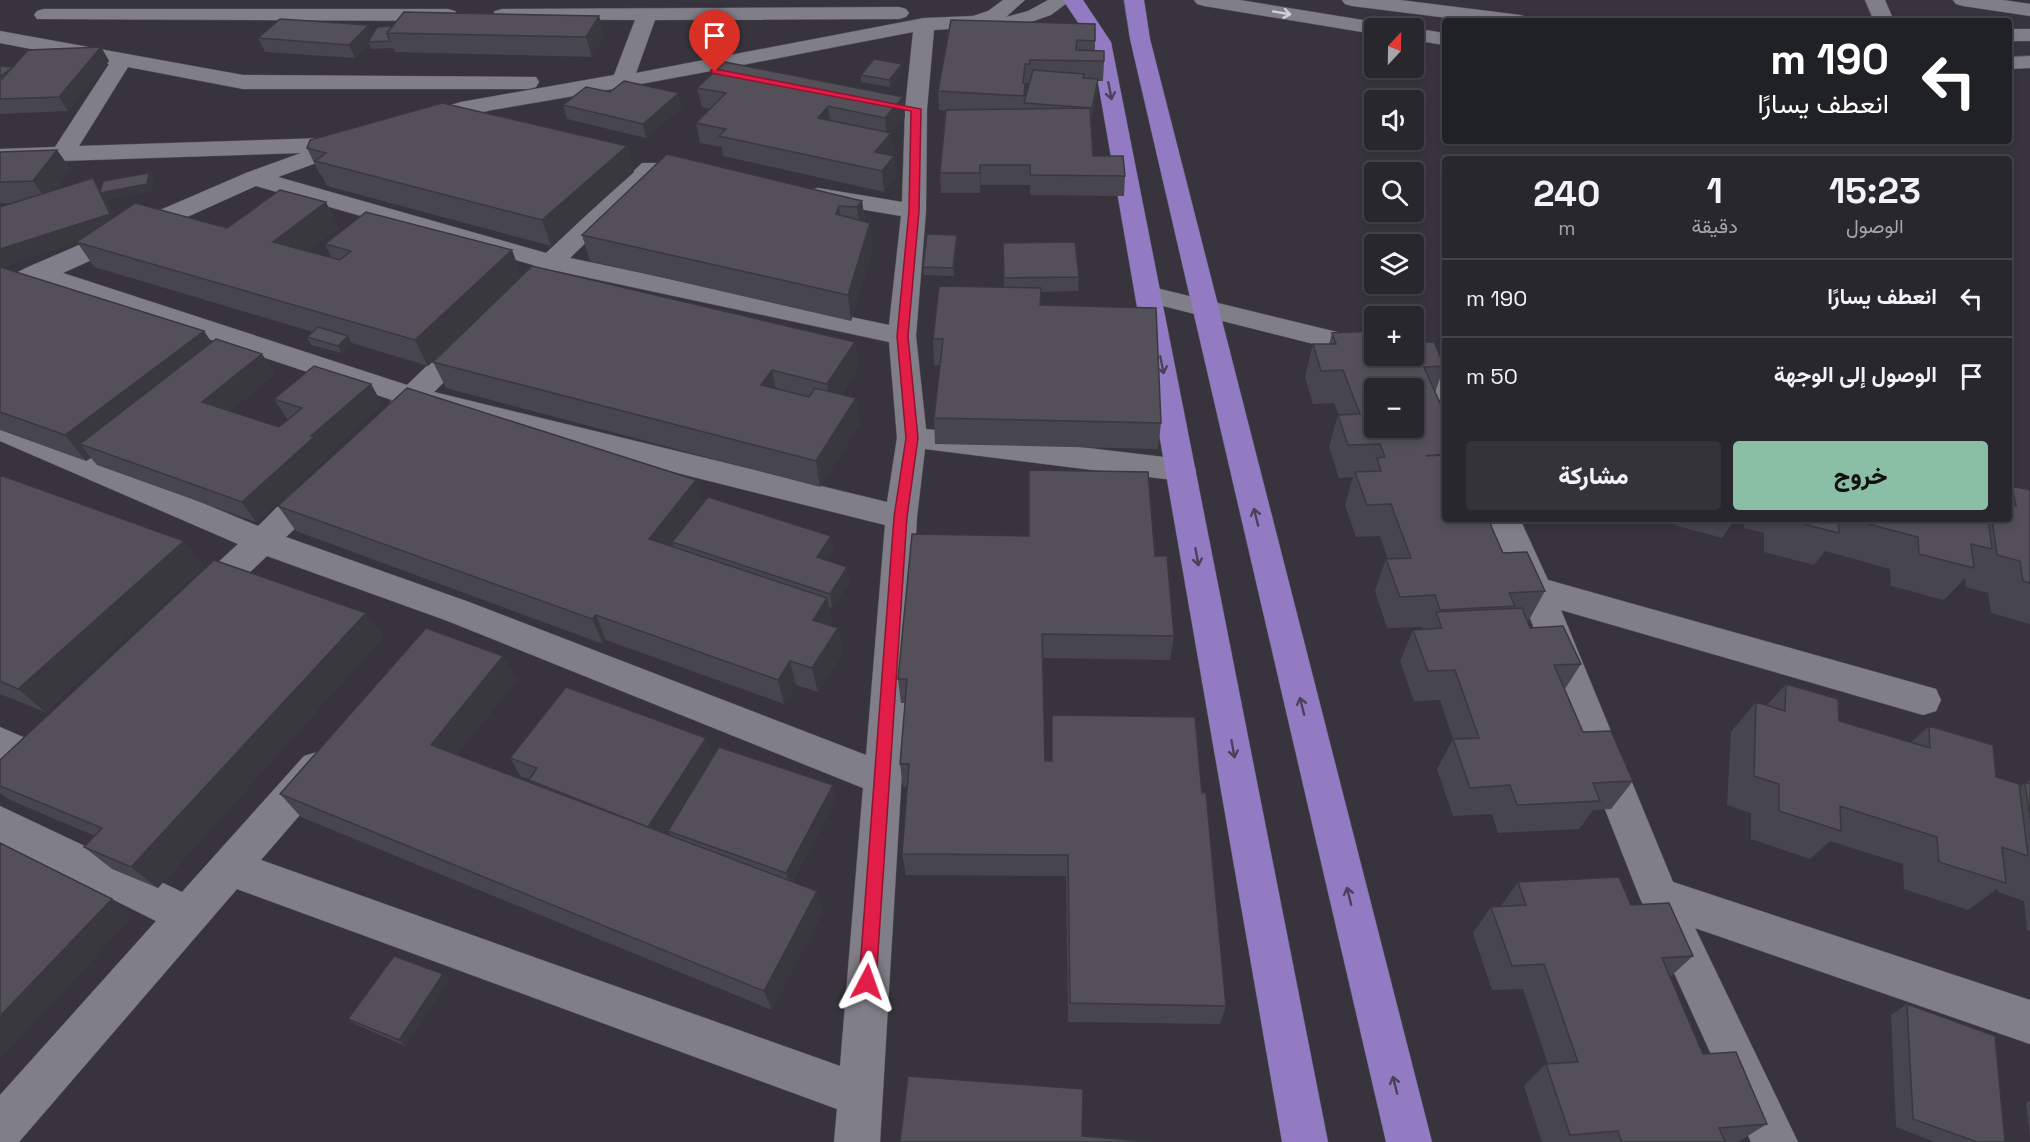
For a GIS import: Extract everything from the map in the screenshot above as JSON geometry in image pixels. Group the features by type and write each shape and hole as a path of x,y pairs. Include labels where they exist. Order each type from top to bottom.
{"main road":[{"path":"1072,0 1088,39 1148,294 1305,1142"},
{"path":"1134,0 1140,39 1409,1142"},
{"path":"967,26 1049,33"}],"street":[{"path":"967,26 988,18 1015,0"},
{"path":"44,15 647,15 912,19 967,26 1026,19 1048,10 1061,0"},
{"path":"1204,0 1364,26"},
{"path":"1352,0 1496,18"},
{"path":"1875,0 1883,18"},
{"path":"1963,0 2030,10"},
{"path":"622,82 647,15"},
{"path":"402,128 461,109 622,82 912,19"},
{"path":"857,1142 901,517 912,438 902,336 914,211 904,107 912,19"},
{"path":"2012,35 2030,35"},
{"path":"1424,36 1442,39"},
{"path":"0,37 243,82 622,82"},
{"path":"63,153 122,60"},
{"path":"2012,63 2030,62"},
{"path":"692,68 751,78"},
{"path":"461,109 505,123"},
{"path":"0,291 254,178 303,162 344,144 373,136"},
{"path":"0,156 344,144"},
{"path":"380,429 650,166"},
{"path":"254,178 550,262 902,336"},
{"path":"799,192 914,211"},
{"path":"37,273 412,397 901,517"},
{"path":"1148,294 1364,348"},
{"path":"1438,367 1442,383"},
{"path":"0,429 264,542 445,625 883,779"},
{"path":"912,438 1181,470"},
{"path":"176,621 264,542 338,470"},
{"path":"1504,522 1536,590 1659,896 1775,1142"},
{"path":"1536,590 1923,700"},
{"path":"0,1129 228,867 339,744"},
{"path":"0,780 23,746"},
{"path":"0,824 187,915"},
{"path":"228,867 859,1095"},
{"path":"1659,896 2030,1022"}],"building":[{"path":"404,12 599,16 586,37 387,33"},
{"path":"280,19 369,25 349,45 258,38"},
{"path":"951,20 1095,24 1095,41 1077,40 1076,50 1104,51 1104,61 1030,60 1030,64 1025,64 1024,96 938,91"},
{"path":"392,26 387,33 390,41 368,42 377,27"},
{"path":"101,47 59,97 0,99 0,81 28,50"},
{"path":"874,59 902,64 889,80 861,75"},
{"path":"725,62 903,97 885,118 828,106 818,118 891,133 875,152 894,156 882,171 719,136 726,129 696,123 726,93 697,88"},
{"path":"0,66 13,67 0,77"},
{"path":"1033,70 1084,74 1083,78 1098,79 1092,108 1024,103"},
{"path":"624,81 679,93 643,124 563,105 586,87 610,92"},
{"path":"442,103 627,146 542,220 315,161 326,153 307,148 310,140"},
{"path":"1090,108 1093,156 1123,156 1125,176 1030,175 1030,165 980,165 980,173 940,173 946,110"},
{"path":"57,150 33,181 0,182 0,152"},
{"path":"667,154 862,201 857,207 839,206 836,214 870,223 848,295 582,235"},
{"path":"149,173 147,184 100,193 103,181"},
{"path":"93,178 110,214 0,249 0,207"},
{"path":"280,190 326,202 273,242 340,260 351,251 325,244 366,212 512,250 415,340 76,242 135,203 227,228"},
{"path":"927,234 957,235 953,268 923,267"},
{"path":"1075,242 1079,277 1004,278 1003,243"},
{"path":"532,266 855,342 827,384 772,370 761,385 809,397 815,388 856,398 816,461 433,362"},
{"path":"0,267 204,331 65,435 0,412"},
{"path":"939,286 1041,288 1040,305 1156,308 1161,423 934,418 943,339 933,339"},
{"path":"318,327 348,336 338,346 307,337"},
{"path":"1364,331 1364,366 1424,366 1424,342 1434,342 1442,366 1424,367 1442,408 1442,454 1426,456 1442,455 1442,522 1489,522 1503,553 1527,552 1545,591 1509,593 1515,606 1440,610 1435,595 1400,597 1386,559 1411,558 1391,504 1367,505 1355,472 1381,471 1377,458 1385,457 1380,444 1348,445 1338,415 1360,414 1343,370 1321,371 1313,344 1336,344 1332,333"},
{"path":"216,339 262,354 202,402 279,427 302,408 274,399 314,366 371,384 311,436 314,437 242,502 80,444"},
{"path":"407,388 696,480 649,539 827,598 813,620 838,628 812,668 790,661 778,680 596,615 592,619 278,506"},
{"path":"1029,470 1148,472 1155,556 1167,556 1174,636 1042,634 1045,761 1052,761 1052,715 1195,717 1202,793 1206,793 1226,1006 1070,1003 1068,855 902,854 909,764 900,764 907,679 898,679 912,534 1029,536"},
{"path":"0,475 184,541 18,689 0,681"},
{"path":"2012,486 2030,490 2030,583 2023,581 2020,561 1997,555 1992,522 2012,522 2012,505 2016,506"},
{"path":"708,497 831,536 817,557 847,567 830,594 672,542"},
{"path":"1796,522 1838,522 1839,533"},
{"path":"1861,522 1988,522 1992,549 1971,544 1974,568 1919,554 1918,537"},
{"path":"214,560 366,613 131,867 84,847 102,828 0,786 0,760"},
{"path":"1522,608 1530,628 1563,626 1581,664 1554,665 1583,732 1611,731 1633,781 1593,783 1600,801 1517,805 1510,785 1470,788 1453,739 1479,738 1455,670 1428,671 1413,630 1442,628 1436,612"},
{"path":"426,628 503,656 431,745 817,891 764,991 280,794"},
{"path":"1786,684 1838,699 1839,721 1930,748 1929,726 1993,745 1996,777 2019,784 2028,856 2002,847 2006,883 1939,862 1937,837 1840,806 1841,831 1779,811 1779,784 1754,776 1756,702 1785,711"},
{"path":"566,687 706,738 648,827 529,780 537,768 510,758"},
{"path":"719,747 833,785 786,873 668,831"},
{"path":"2025,783 2030,784 2030,818"},
{"path":"0,843 112,899 0,1016"},
{"path":"1619,877 1631,905 1669,903 1693,956 1662,958 1703,1054 1736,1052 1767,1124 1719,1128 1725,1142 1622,1142 1618,1131 1570,1135 1546,1064 1578,1062 1544,964 1512,966 1491,907 1526,905 1518,882"},
{"path":"394,956 443,974 399,1040 348,1019"},
{"path":"1907,1004 1995,1036 2005,1142 1977,1142 1913,1119"},
{"path":"908,1076 1083,1089 1082,1136 1154,1142 900,1142"}],"route":[{"path":"715,72 916,109 914,211 902,336 912,438 901,517 867,982"}]}
